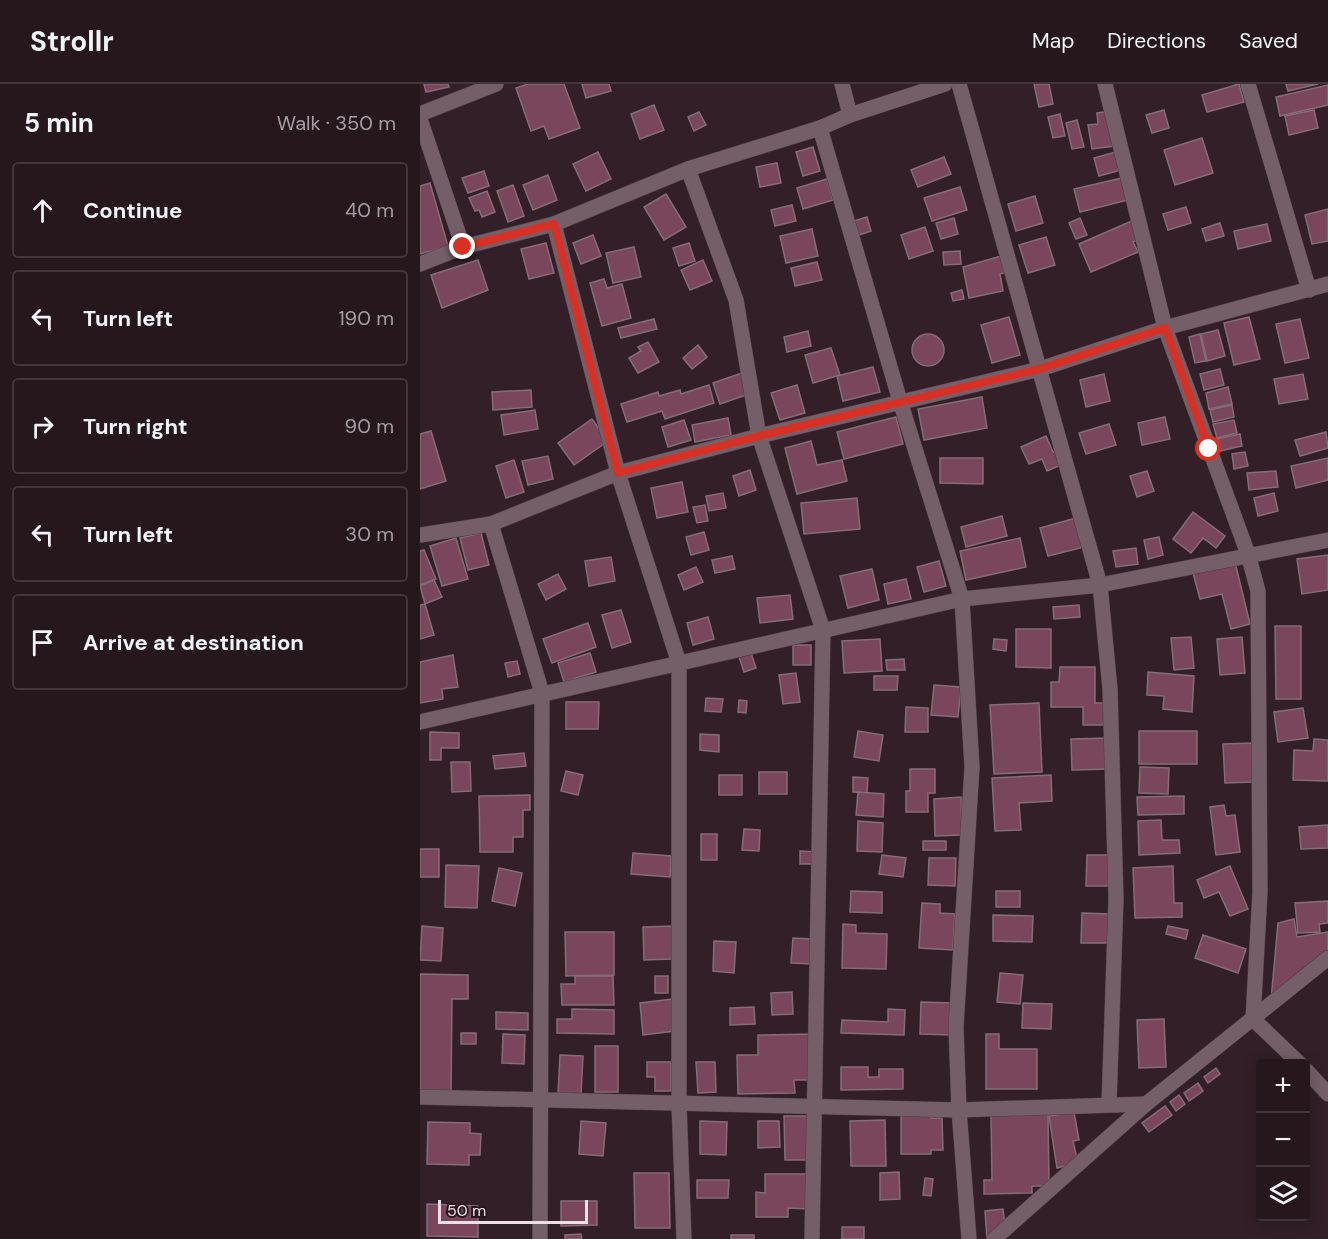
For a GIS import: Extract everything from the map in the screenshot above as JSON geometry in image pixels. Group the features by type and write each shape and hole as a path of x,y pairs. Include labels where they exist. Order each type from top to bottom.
{"street":[{"path":"420,114 496,84"},
{"path":"842,84 850,114"},
{"path":"420,264 463,247 554,224 688,169 820,128 850,114 945,84"},
{"path":"959,84 1100,585 1110,689 1116,898 1109,1104"},
{"path":"1105,84 1165,328 1248,554 1258,591 1260,892 1253,1019 1295,1059"},
{"path":"1248,84 1309,290"},
{"path":"420,119 463,247"},
{"path":"820,128 900,402 962,598 972,767 956,1027 959,1110 969,1239"},
{"path":"688,169 736,300 759,436 823,630 812,1239"},
{"path":"554,224 618,473 679,663 679,1104 684,1239"},
{"path":"420,535 491,524 618,473 759,436 1040,369 1165,328 1328,285"},
{"path":"491,524 542,693 538,1101 540,1239"},
{"path":"420,722 962,598 1100,585 1328,540"},
{"path":"994,1239 1146,1104 1328,958"},
{"path":"1310,1075 1328,1094"},
{"path":"420,1096 538,1101 959,1110 1146,1104"}],"building":[{"path":"424,84 448,84 449,87 426,92"},
{"path":"528,84 564,84 580,128 549,139 544,126 531,131 516,88"},
{"path":"582,84 609,84 611,91 586,98"},
{"path":"1034,84 1049,84 1053,104 1039,107"},
{"path":"1239,84 1244,102 1207,112 1202,95"},
{"path":"1286,84 1318,84 1288,91"},
{"path":"1328,85 1328,105 1280,116 1276,97"},
{"path":"654,105 664,130 640,139 631,114"},
{"path":"1164,110 1169,128 1152,133 1146,115"},
{"path":"1314,110 1318,128 1289,135 1285,116"},
{"path":"1110,111 1115,146 1092,149 1088,125 1098,124 1097,113"},
{"path":"699,112 706,125 694,131 688,117"},
{"path":"1060,114 1065,136 1053,138 1048,117"},
{"path":"1077,120 1084,147 1072,149 1066,123"},
{"path":"1202,138 1213,173 1175,185 1164,150"},
{"path":"813,147 820,171 803,176 796,152"},
{"path":"598,152 611,179 586,191 573,164"},
{"path":"1116,152 1121,170 1099,176 1094,158"},
{"path":"944,157 951,174 918,187 911,170"},
{"path":"777,163 781,183 760,187 756,167"},
{"path":"484,171 489,186 468,193 462,178"},
{"path":"548,175 557,200 533,210 523,185"},
{"path":"1122,178 1128,200 1080,212 1074,189"},
{"path":"827,179 833,200 803,209 797,188"},
{"path":"430,183 448,246 420,254 420,186"},
{"path":"513,185 524,216 508,222 497,191"},
{"path":"960,187 967,210 932,221 924,198"},
{"path":"487,191 495,212 482,217 479,210 475,211 469,198"},
{"path":"666,194 686,227 664,240 644,207"},
{"path":"1035,196 1043,223 1016,231 1008,204"},
{"path":"792,205 796,221 775,226 771,210"},
{"path":"1186,207 1191,223 1168,230 1163,214"},
{"path":"1328,209 1328,241 1312,244 1305,215"},
{"path":"867,217 871,231 859,235 854,221"},
{"path":"954,218 958,234 941,239 936,223"},
{"path":"1080,218 1087,235 1076,239 1069,223"},
{"path":"1134,220 1142,238 1133,242 1138,252 1091,272 1079,244"},
{"path":"1220,223 1224,236 1206,241 1202,229"},
{"path":"1267,224 1271,241 1238,249 1234,231"},
{"path":"925,227 933,251 909,259 901,235"},
{"path":"812,229 818,256 786,263 780,236"},
{"path":"593,235 601,256 581,264 573,243"},
{"path":"1046,237 1055,265 1028,273 1019,245"},
{"path":"546,243 554,273 529,279 521,249"},
{"path":"689,243 695,261 679,266 673,248"},
{"path":"634,247 641,277 613,283 606,253"},
{"path":"960,251 961,264 944,265 943,252"},
{"path":"1001,256 1004,273 1000,274 1003,291 969,298 963,267"},
{"path":"478,260 488,290 442,308 431,275"},
{"path":"703,260 712,281 690,290 681,270"},
{"path":"817,262 822,280 795,286 791,268"},
{"path":"604,279 607,288 622,284 631,318 602,326 590,283"},
{"path":"962,290 964,299 953,301 951,293"},
{"path":"1009,317 1020,355 992,363 981,325"},
{"path":"1249,317 1260,359 1234,365 1224,323"},
{"path":"654,319 657,329 621,338 618,328"},
{"path":"1300,319 1309,358 1285,363 1276,324"},
{"path":"1218,330 1225,356 1207,361 1201,334"},
{"path":"808,331 811,346 787,352 784,337"},
{"path":"928,334 939,339 944,350 939,361 928,366 917,361 912,350 917,339"},
{"path":"1200,334 1206,361 1195,363 1189,337"},
{"path":"648,342 659,362 638,373 629,358 641,351 638,347"},
{"path":"698,345 707,357 692,369 683,358"},
{"path":"831,348 840,375 813,383 805,355"},
{"path":"873,367 880,392 843,401 837,376"},
{"path":"1220,369 1224,385 1204,390 1200,374"},
{"path":"742,373 749,394 720,404 713,383"},
{"path":"1104,374 1110,401 1086,407 1080,380"},
{"path":"1303,374 1308,399 1279,404 1274,379"},
{"path":"709,385 714,403 665,419 662,411 627,422 621,404 658,392 659,396 680,390 681,394"},
{"path":"797,385 805,413 780,420 771,393"},
{"path":"1228,387 1232,404 1209,409 1206,393"},
{"path":"531,390 532,407 493,410 492,392"},
{"path":"982,397 987,428 924,440 918,409"},
{"path":"1232,405 1234,417 1213,422 1210,410"},
{"path":"535,410 538,429 504,435 501,415"},
{"path":"896,417 903,444 844,459 837,432"},
{"path":"1165,417 1170,439 1142,445 1138,423"},
{"path":"728,418 731,435 695,442 692,425"},
{"path":"592,419 608,441 574,465 558,443"},
{"path":"684,420 691,440 668,447 662,427"},
{"path":"1234,420 1237,433 1217,438 1213,424"},
{"path":"1109,424 1116,445 1086,454 1079,433"},
{"path":"431,431 446,481 420,489 420,434"},
{"path":"1326,432 1328,448 1300,456 1295,440"},
{"path":"1240,434 1242,446 1220,451 1217,439"},
{"path":"1046,436 1053,452 1057,450 1063,464 1047,471 1042,459 1029,464 1021,447"},
{"path":"811,441 817,465 842,460 847,481 797,494 785,448"},
{"path":"1245,452 1248,466 1234,469 1232,454"},
{"path":"548,456 553,479 528,485 522,461"},
{"path":"940,458 983,458 983,484 940,483"},
{"path":"1328,458 1328,480 1296,488 1291,466"},
{"path":"514,460 524,492 506,498 496,466"},
{"path":"750,470 756,490 739,496 733,476"},
{"path":"1147,471 1154,491 1137,497 1130,476"},
{"path":"1276,471 1278,487 1249,490 1247,473"},
{"path":"682,482 688,512 657,518 651,488"},
{"path":"723,493 726,508 709,511 706,496"},
{"path":"1274,493 1278,511 1258,516 1254,498"},
{"path":"857,498 860,529 804,534 801,503"},
{"path":"705,505 708,521 697,523 693,507"},
{"path":"1193,512 1225,536 1216,548 1203,538 1191,553 1173,539"},
{"path":"1002,516 1007,536 966,547 961,527"},
{"path":"1076,518 1084,547 1048,556 1040,528"},
{"path":"704,532 709,550 691,555 686,537"},
{"path":"481,533 489,565 468,570 460,538"},
{"path":"1159,537 1163,555 1148,559 1144,540"},
{"path":"456,538 468,579 442,586 430,546"},
{"path":"1020,538 1026,567 966,580 960,551"},
{"path":"1136,548 1138,564 1116,567 1113,551"},
{"path":"424,550 436,579 420,585 420,551"},
{"path":"1328,555 1328,590 1302,594 1297,559"},
{"path":"732,556 735,569 715,573 712,560"},
{"path":"611,557 615,581 589,586 585,561"},
{"path":"939,561 946,586 924,592 917,567"},
{"path":"1235,562 1250,624 1231,629 1222,594 1200,599 1193,573"},
{"path":"696,567 703,582 684,590 678,575"},
{"path":"872,569 879,600 848,608 840,576"},
{"path":"558,574 566,589 546,600 538,584"},
{"path":"906,579 911,599 888,604 884,584"},
{"path":"434,580 442,597 425,604 420,586"},
{"path":"790,595 793,619 760,623 757,598"},
{"path":"425,604 434,635 420,639 420,605"},
{"path":"1079,605 1080,617 1054,619 1053,607"},
{"path":"621,610 631,642 612,648 602,615"},
{"path":"708,617 714,639 693,645 687,623"},
{"path":"588,623 596,647 552,663 543,639"},
{"path":"1275,626 1301,626 1301,699 1276,699"},
{"path":"1016,629 1051,629 1051,668 1016,667"},
{"path":"1191,637 1194,668 1174,670 1171,638"},
{"path":"1242,637 1245,673 1220,675 1217,639"},
{"path":"880,639 882,671 844,673 842,641"},
{"path":"994,639 1007,640 1006,651 993,649"},
{"path":"793,645 811,645 811,665 793,665"},
{"path":"590,653 596,672 564,682 558,663"},
{"path":"751,653 756,668 744,672 739,657"},
{"path":"453,655 458,687 442,689 443,699 420,703 420,662"},
{"path":"904,659 905,670 887,670 886,660"},
{"path":"517,661 520,674 508,677 505,663"},
{"path":"1060,667 1095,667 1095,703 1110,703 1110,725 1083,725 1083,707 1051,707 1051,682 1059,682"},
{"path":"1148,672 1194,676 1192,712 1163,709 1164,696 1147,695"},
{"path":"796,673 800,702 783,704 779,675"},
{"path":"874,676 898,676 897,690 874,690"},
{"path":"934,685 961,687 958,717 931,715"},
{"path":"706,698 723,699 721,712 705,711"},
{"path":"739,700 747,701 746,713 738,712"},
{"path":"566,702 599,702 598,729 566,729"},
{"path":"1039,703 1042,772 994,774 990,705"},
{"path":"906,707 928,708 928,732 905,732"},
{"path":"1303,708 1308,738 1278,742 1274,712"},
{"path":"858,731 883,735 879,761 854,757"},
{"path":"1139,731 1197,731 1197,764 1139,764"},
{"path":"430,732 459,733 459,748 441,748 441,760 430,760"},
{"path":"700,734 719,735 719,752 700,750"},
{"path":"1110,738 1111,769 1072,770 1071,739"},
{"path":"1314,739 1328,740 1328,781 1293,780 1294,750 1313,751"},
{"path":"1253,743 1254,782 1225,783 1223,744"},
{"path":"524,753 526,766 495,769 493,756"},
{"path":"451,762 470,762 471,791 452,792"},
{"path":"1140,767 1169,768 1168,794 1139,793"},
{"path":"910,769 935,769 935,793 928,793 928,812 906,812 906,791 910,791"},
{"path":"566,771 583,775 578,795 561,791"},
{"path":"759,772 787,772 787,794 759,794"},
{"path":"719,775 742,775 742,795 719,795"},
{"path":"1051,775 1052,801 1019,803 1021,830 995,831 992,778"},
{"path":"853,777 868,778 867,793 853,792"},
{"path":"858,792 884,794 883,817 856,815"},
{"path":"530,795 530,810 523,810 523,837 513,837 513,852 480,852 479,796"},
{"path":"1184,796 1184,814 1138,815 1137,797"},
{"path":"961,797 962,835 935,836 934,799"},
{"path":"1224,805 1226,816 1235,815 1240,852 1216,855 1210,807"},
{"path":"1161,820 1162,840 1179,840 1180,853 1139,855 1138,821"},
{"path":"858,821 883,823 882,852 857,851"},
{"path":"1328,825 1328,848 1301,849 1299,827"},
{"path":"744,829 760,830 759,851 742,850"},
{"path":"701,834 717,834 717,860 701,860"},
{"path":"923,841 946,841 946,850 923,850"},
{"path":"420,849 439,849 439,877 420,877"},
{"path":"800,851 817,852 816,864 800,864"},
{"path":"633,853 671,856 670,877 631,874"},
{"path":"882,855 906,858 903,877 879,874"},
{"path":"1087,855 1109,855 1108,886 1086,886"},
{"path":"929,858 956,858 955,886 928,885"},
{"path":"446,865 479,866 477,908 445,907"},
{"path":"1173,866 1174,903 1182,903 1182,917 1135,918 1133,868"},
{"path":"1230,866 1248,909 1230,916 1219,892 1204,898 1197,880"},
{"path":"499,868 522,873 515,906 492,901"},
{"path":"851,891 882,892 882,913 850,912"},
{"path":"996,891 1020,891 1020,907 996,907"},
{"path":"1328,901 1328,923 1319,924 1320,932 1298,933 1295,903"},
{"path":"922,903 940,904 940,913 955,914 953,950 919,948"},
{"path":"1082,913 1111,914 1111,943 1081,943"},
{"path":"993,915 1033,916 1032,942 993,941"},
{"path":"1294,919 1297,937 1328,932 1328,957 1271,1000 1278,923"},
{"path":"843,924 856,925 856,933 887,934 886,969 842,968"},
{"path":"422,926 443,928 441,961 420,960"},
{"path":"673,926 673,959 644,960 643,927"},
{"path":"1168,926 1188,930 1186,939 1166,934"},
{"path":"565,932 614,932 614,975 566,976"},
{"path":"1203,935 1246,949 1238,973 1195,958"},
{"path":"793,938 813,939 812,964 791,963"},
{"path":"714,941 736,942 734,973 713,971"},
{"path":"1000,973 1023,975 1020,1004 997,1002"},
{"path":"420,974 468,975 468,999 452,999 451,1091 420,1091"},
{"path":"575,976 613,976 614,1005 562,1005 561,984 575,984"},
{"path":"655,976 668,976 668,993 655,993"},
{"path":"792,992 793,1014 772,1015 771,993"},
{"path":"672,999 675,1031 643,1035 640,1003"},
{"path":"921,1002 952,1003 951,1035 920,1034"},
{"path":"1023,1003 1052,1004 1051,1029 1022,1028"},
{"path":"754,1007 755,1024 730,1025 730,1008"},
{"path":"572,1009 614,1010 614,1034 557,1033 557,1019 572,1019"},
{"path":"888,1009 905,1010 904,1035 841,1033 842,1020 888,1022"},
{"path":"496,1012 528,1013 528,1030 496,1029"},
{"path":"1164,1019 1166,1067 1139,1068 1137,1020"},
{"path":"461,1033 476,1033 476,1044 461,1044"},
{"path":"503,1034 525,1035 524,1064 502,1063"},
{"path":"814,1034 814,1080 794,1080 795,1093 738,1094 737,1055 758,1055 758,1035"},
{"path":"986,1034 999,1034 999,1049 1037,1049 1037,1089 986,1089"},
{"path":"595,1046 618,1046 618,1092 595,1092"},
{"path":"560,1055 583,1056 581,1094 558,1093"},
{"path":"647,1062 671,1062 671,1091 655,1091 655,1077 647,1077"},
{"path":"696,1062 715,1062 716,1092 698,1093"},
{"path":"841,1067 868,1067 868,1077 879,1077 879,1069 903,1069 903,1089 841,1090"},
{"path":"1216,1068 1220,1074 1208,1083 1204,1077"},
{"path":"1198,1083 1203,1091 1189,1101 1184,1093"},
{"path":"1179,1095 1185,1104 1176,1111 1170,1102"},
{"path":"1165,1106 1172,1115 1149,1132 1142,1123"},
{"path":"901,1112 931,1112 931,1118 942,1118 943,1150 931,1150 931,1154 901,1154"},
{"path":"1074,1112 1079,1140 1073,1141 1078,1163 1057,1168 1049,1116"},
{"path":"1048,1114 1049,1186 1032,1186 1032,1193 984,1194 984,1180 992,1180 991,1115"},
{"path":"784,1116 809,1116 810,1160 785,1160"},
{"path":"885,1120 886,1166 851,1166 850,1121"},
{"path":"581,1121 606,1123 603,1156 579,1154"},
{"path":"700,1121 727,1122 726,1155 700,1154"},
{"path":"758,1121 779,1121 780,1147 758,1148"},
{"path":"428,1122 470,1123 470,1133 481,1134 480,1155 469,1155 469,1165 427,1164"},
{"path":"899,1172 900,1199 880,1200 880,1173"},
{"path":"634,1173 669,1173 670,1228 635,1228"},
{"path":"765,1174 808,1174 808,1209 788,1208 788,1217 756,1217 756,1192 765,1193"},
{"path":"925,1178 933,1179 931,1196 923,1195"},
{"path":"697,1180 729,1180 728,1198 697,1198"},
{"path":"561,1201 597,1201 597,1225 561,1226"},
{"path":"427,1204 478,1206 478,1237 427,1236"},
{"path":"1003,1209 1005,1226 987,1239 985,1211"},
{"path":"842,1227 864,1227 864,1239 842,1239"},
{"path":"581,1234 582,1239 565,1239 565,1235"},
{"path":"731,1235 754,1235 754,1239 731,1239"}],"route":[{"path":"463,247 554,224 618,473 759,436 1040,369 1165,328 1209,449"}]}
